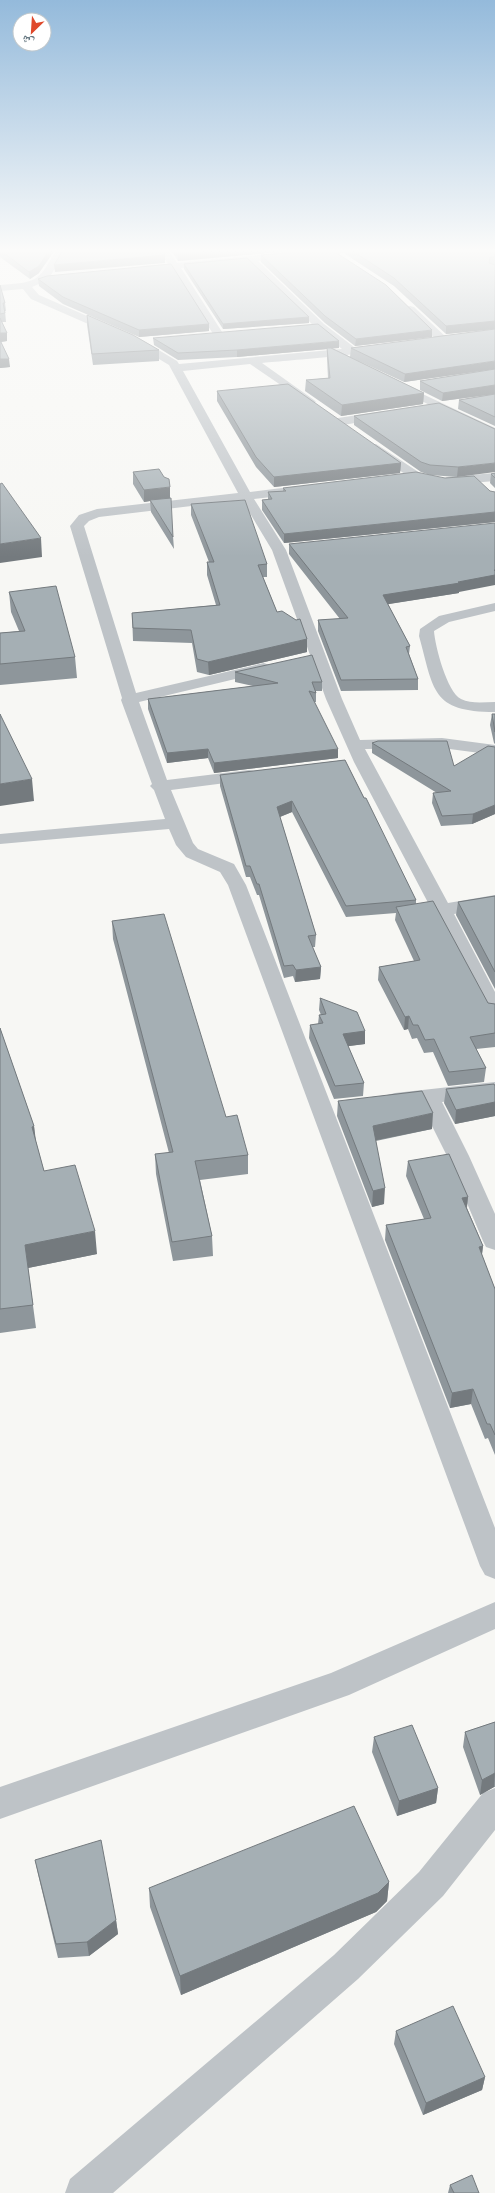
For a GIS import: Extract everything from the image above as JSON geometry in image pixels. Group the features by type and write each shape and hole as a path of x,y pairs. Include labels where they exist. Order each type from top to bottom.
{"street":[{"path":"157,352 169,359 176,368 246,496 279,550 310,658 334,699 355,745 354,763 442,910 495,1011"},
{"path":"176,368 350,352"},
{"path":"333,354 350,363"},
{"path":"254,362 351,431"},
{"path":"390,382 495,433"},
{"path":"404,388 426,385"},
{"path":"417,410 464,403"},
{"path":"338,422 393,414"},
{"path":"364,440 416,476 433,481 495,477"},
{"path":"400,478 416,476"},
{"path":"476,479 486,488"},
{"path":"314,488 97,513 84,518 77,526 129,700 159,786 185,845 192,853 227,868 231,875 322,1109 495,1566"},
{"path":"279,550 295,549"},
{"path":"495,607 444,618 427,629 427,636 445,694 453,701 464,704 495,707"},
{"path":"129,700 280,665"},
{"path":"355,745 435,741 474,745 495,750"},
{"path":"159,786 268,773"},
{"path":"0,839 175,823"},
{"path":"442,910 495,901"},
{"path":"375,1103 495,1089"},
{"path":"428,1096 458,1156 495,1241"},
{"path":"322,1109 345,1106"},
{"path":"0,1803 338,1686 495,1615"},
{"path":"84,2193 346,1967 430,1884 495,1804"}],"building":[{"path":"0,352 6,352 9,359 0,359"},
{"path":"92,352 120,352 92,354"},
{"path":"327,352 340,352 424,393 342,405 306,380 330,378"},
{"path":"360,352 495,352 495,361 405,374"},
{"path":"495,369 495,385 443,393 420,381"},
{"path":"288,384 401,463 274,477 256,457 217,391"},
{"path":"495,394 495,417 459,400"},
{"path":"439,403 495,429 495,463 458,467 430,465 421,462 354,416"},
{"path":"159,469 164,477 169,479 170,487 144,490 133,472"},
{"path":"416,472 445,478 474,476 490,491 495,492 495,512 284,534 262,500 272,499 268,492 286,491 283,488"},
{"path":"2,483 41,538 0,544 0,484"},
{"path":"171,498 173,537 150,500"},
{"path":"245,500 267,564 258,565 277,612 282,611 296,620 300,619 307,639 208,662 197,659 191,630 133,628 132,613 220,605 207,562 214,562 191,504"},
{"path":"495,523 495,575 458,582 460,583 383,595 410,646 406,647 418,679 341,680 318,620 348,618 289,544"},
{"path":"56,586 75,657 0,664 0,633 25,631 9,592"},
{"path":"312,655 322,682 312,682 316,693 309,691 338,749 214,763 208,749 167,753 148,699 278,683 235,672"},
{"path":"0,714 32,779 0,784"},
{"path":"492,714 495,714 495,732"},
{"path":"378,741 447,741 454,766 488,746 495,747 495,805 473,814 442,816 433,793 451,791 372,743"},
{"path":"345,760 364,798 366,798 416,900 346,906 292,801 277,807 316,935 308,936 321,967 296,970 293,965 284,966 259,884 257,884 250,866 246,866 220,775"},
{"path":"495,896 495,972 458,902"},
{"path":"433,901 488,1003 495,1004 495,1033 470,1037 486,1068 449,1072 434,1039 425,1040 418,1025 413,1025 409,1016 405,1017 379,967 420,960 396,907"},
{"path":"164,914 226,1117 237,1115 248,1155 195,1161 212,1236 172,1242 155,1154 173,1152 112,921"},
{"path":"320,998 357,1012 365,1031 343,1034 364,1083 335,1086 310,1025 323,1023 319,1015 326,1014"},
{"path":"0,1028 34,1126 32,1127 44,1171 75,1165 95,1231 25,1245 33,1305 0,1309"},
{"path":"494,1084 495,1102 456,1110 446,1089"},
{"path":"422,1091 433,1113 373,1126 385,1188 373,1191 338,1101"},
{"path":"449,1154 468,1197 462,1198 483,1246 479,1247 495,1289 495,1435 490,1424 487,1424 473,1389 452,1393 386,1225 431,1218 408,1161"},
{"path":"495,1722 495,1773 482,1780 465,1732"},
{"path":"412,1725 438,1788 399,1801 374,1737"},
{"path":"354,1806 389,1882 378,1893 180,1976 149,1888"},
{"path":"101,1840 116,1920 87,1942 56,1944 35,1860"},
{"path":"453,2006 485,2077 426,2103 396,2031"},
{"path":"472,2175 479,2193 454,2193 450,2185"}]}
